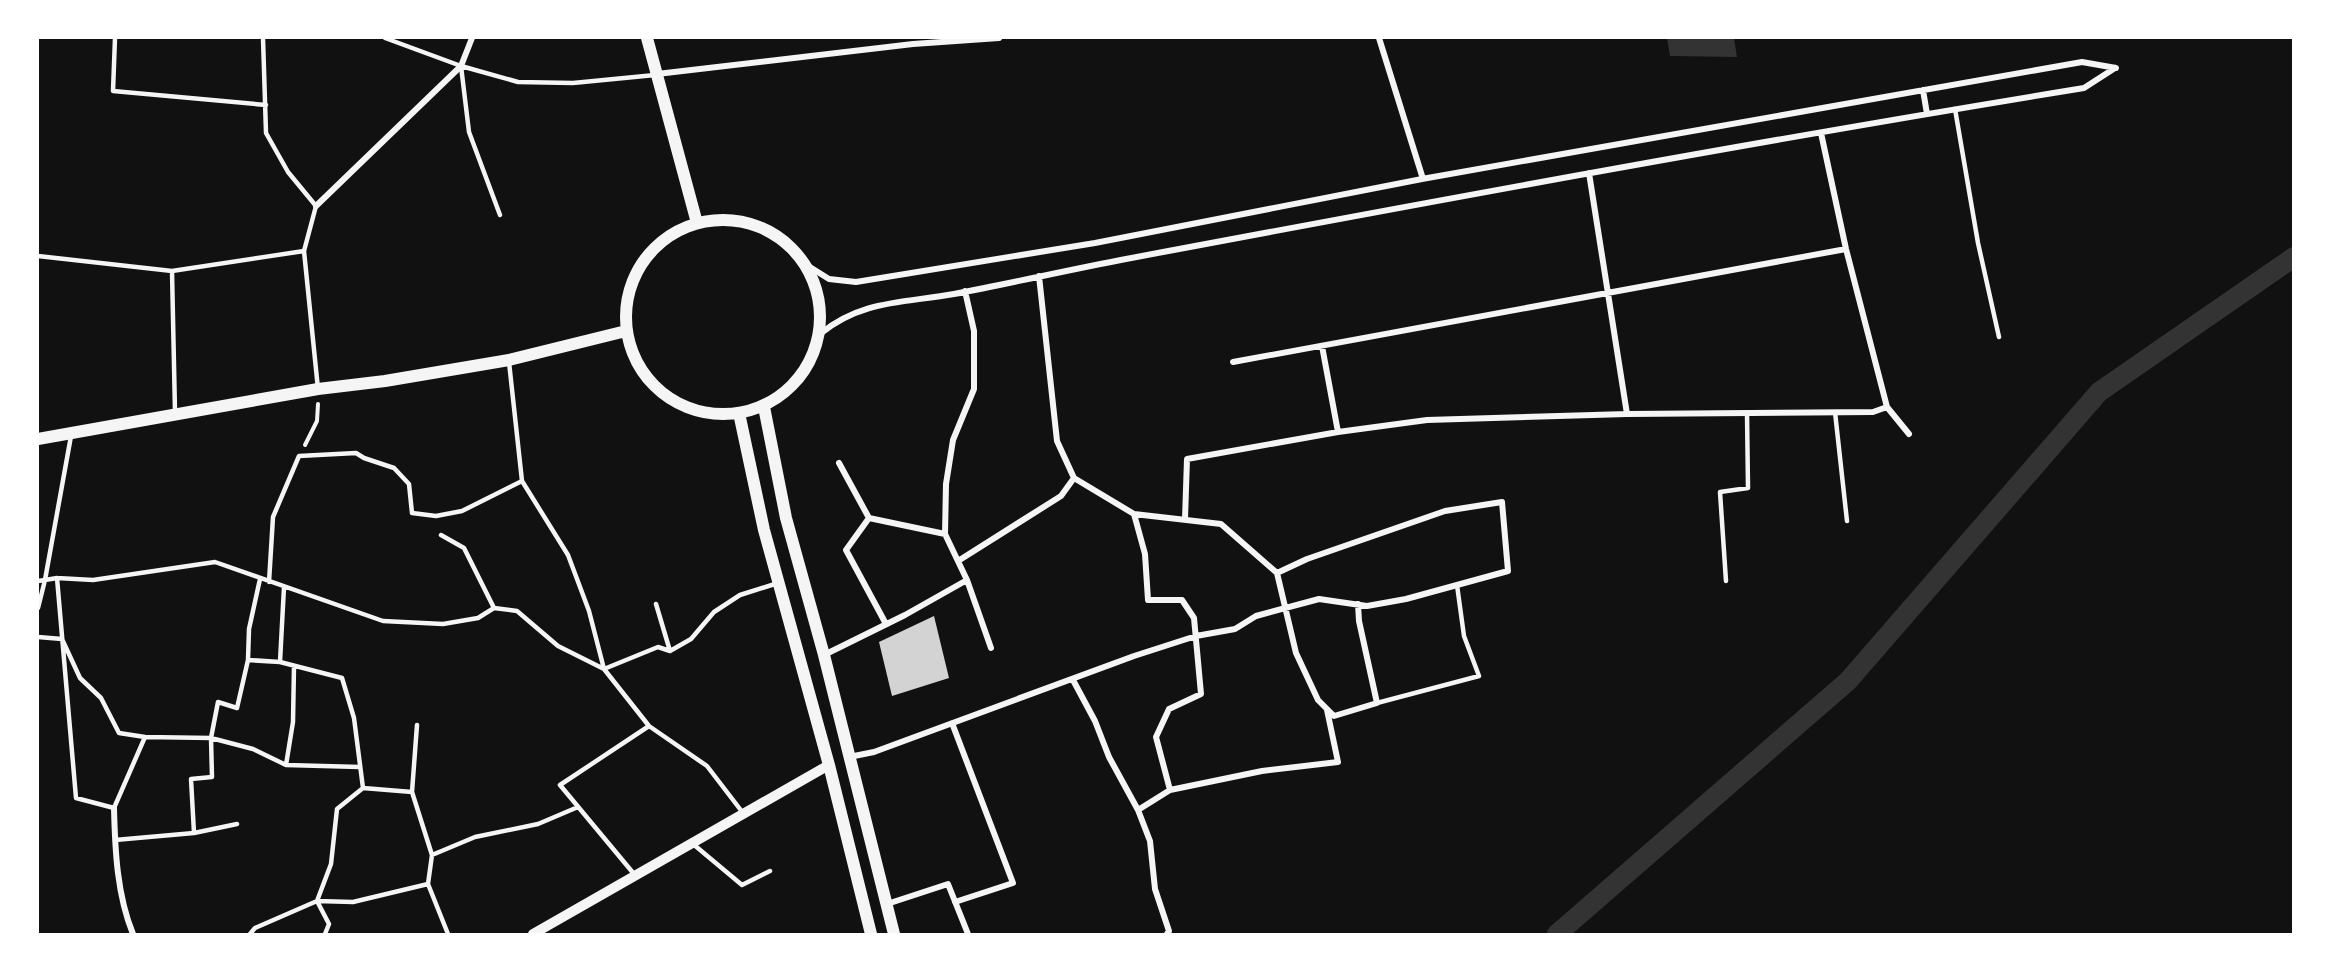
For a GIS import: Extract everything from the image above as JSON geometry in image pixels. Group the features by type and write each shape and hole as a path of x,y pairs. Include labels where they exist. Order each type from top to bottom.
{"main road":[{"path":"647,38 697,223"},
{"path":"728,219 758,226 784,241 805,264 819,298 820,334 808,368 784,394 764,407 719,415 686,408 657,390 637,363 626,331 626,303 634,276 650,252 671,234 697,223 728,219"},
{"path":"38,439 318,388 385,381 509,360 626,331"},
{"path":"764,407 786,518 824,655 894,934"},
{"path":"739,413 764,530 829,765 871,934"}],"street":[{"path":"316,206 461,66 472,38"},
{"path":"657,74 913,44 999,38"},
{"path":"1379,38 1423,179"},
{"path":"805,264 829,279 856,282 1095,243 1423,179 2082,62 2116,68 2084,88 1589,173 864,308 837,320 820,334"},
{"path":"1923,90 1927,114"},
{"path":"1821,133 1846,249 1887,407 1909,434"},
{"path":"1589,173 1627,414"},
{"path":"1233,362 1846,249"},
{"path":"1039,276 1057,441 1074,478 1134,514 1221,524 1277,573 1296,653 1318,700 1334,716 1377,703 1359,621 1358,604"},
{"path":"965,291 974,331 975,389 953,440 946,484 945,534 967,580 991,648"},
{"path":"1322,346 1338,432"},
{"path":"1185,519 1187,459 1338,432 1427,420 1627,414 1873,412 1887,407"},
{"path":"839,463 869,518 945,534"},
{"path":"958,561 1061,496 1074,478"},
{"path":"849,757 874,752 1134,656 1196,636 1235,629 1256,616 1284,608 1319,599 1367,606 1406,599 1508,571 1502,502 1445,511 1307,558 1277,573"},
{"path":"1134,514 1145,554 1148,600 1182,600 1194,618 1201,694 1169,709 1156,737 1170,790"},
{"path":"869,518 846,550 886,624"},
{"path":"824,655 967,580"},
{"path":"1073,680 1095,721 1109,757 1138,810 1150,841 1155,889 1169,931 1167,934"},
{"path":"1138,810 1170,790 1262,771 1338,762 1327,710"},
{"path":"952,723 1013,883 955,902"},
{"path":"533,934 544,932 635,876 829,765"},
{"path":"114,807 119,877 128,923 133,934"},
{"path":"887,904 948,884 968,934"}],"lane":[{"path":"115,38 113,91 266,105"},
{"path":"263,38 266,133 288,172 316,206 304,251 318,388"},
{"path":"385,38 461,66 518,82 573,83 657,74"},
{"path":"461,66 469,132 500,215"},
{"path":"1955,109 1978,243 1999,337"},
{"path":"38,256 172,271 304,251"},
{"path":"172,271 175,414"},
{"path":"509,360 522,482 568,555 589,611 604,669 649,726 707,766 744,813"},
{"path":"1835,412 1847,521"},
{"path":"1726,581 1720,492 1748,488 1747,413"},
{"path":"38,608 72,433"},
{"path":"269,582 273,517 299,456 356,453 394,468 409,484 412,513 436,516 462,511 522,482"},
{"path":"441,535 464,548 494,608"},
{"path":"38,581 57,578 93,580 215,562 383,621 443,624 478,618 494,608 517,611 558,646 604,669 658,647 670,651 691,639 714,612 731,601 779,583"},
{"path":"57,578 76,798 114,807 145,736"},
{"path":"194,833 191,779 212,777 211,738 218,702 237,708 248,660 249,629 260,579"},
{"path":"1377,703 1479,676 1464,636 1457,585"},
{"path":"280,662 284,587"},
{"path":"656,604 670,651"},
{"path":"38,637 62,639"},
{"path":"62,639 80,678 101,698 119,733 211,738 253,749 286,765 360,767"},
{"path":"248,660 280,662 342,678 354,718 363,788"},
{"path":"286,765 293,722 294,666"},
{"path":"417,726 412,792 432,855 428,884 448,934"},
{"path":"635,876 560,785 649,726"},
{"path":"325,934 329,924 317,901 331,864 337,809 363,788 412,792"},
{"path":"432,855 475,837 538,824 578,807"},
{"path":"115,840 194,833 237,824"},
{"path":"692,843 742,885 770,870"},
{"path":"250,934 255,928 317,901 353,902 428,884"}],"path":[{"path":"299,456 317,421 318,388"}],"shaded area":[{"path":"1667,38 1734,38 1737,57 1670,56"}],"building":[{"path":"934,616 949,678 892,696 879,642"}],"waterway":[{"path":"1557,934 1848,681 2099,392 2294,257"}]}
